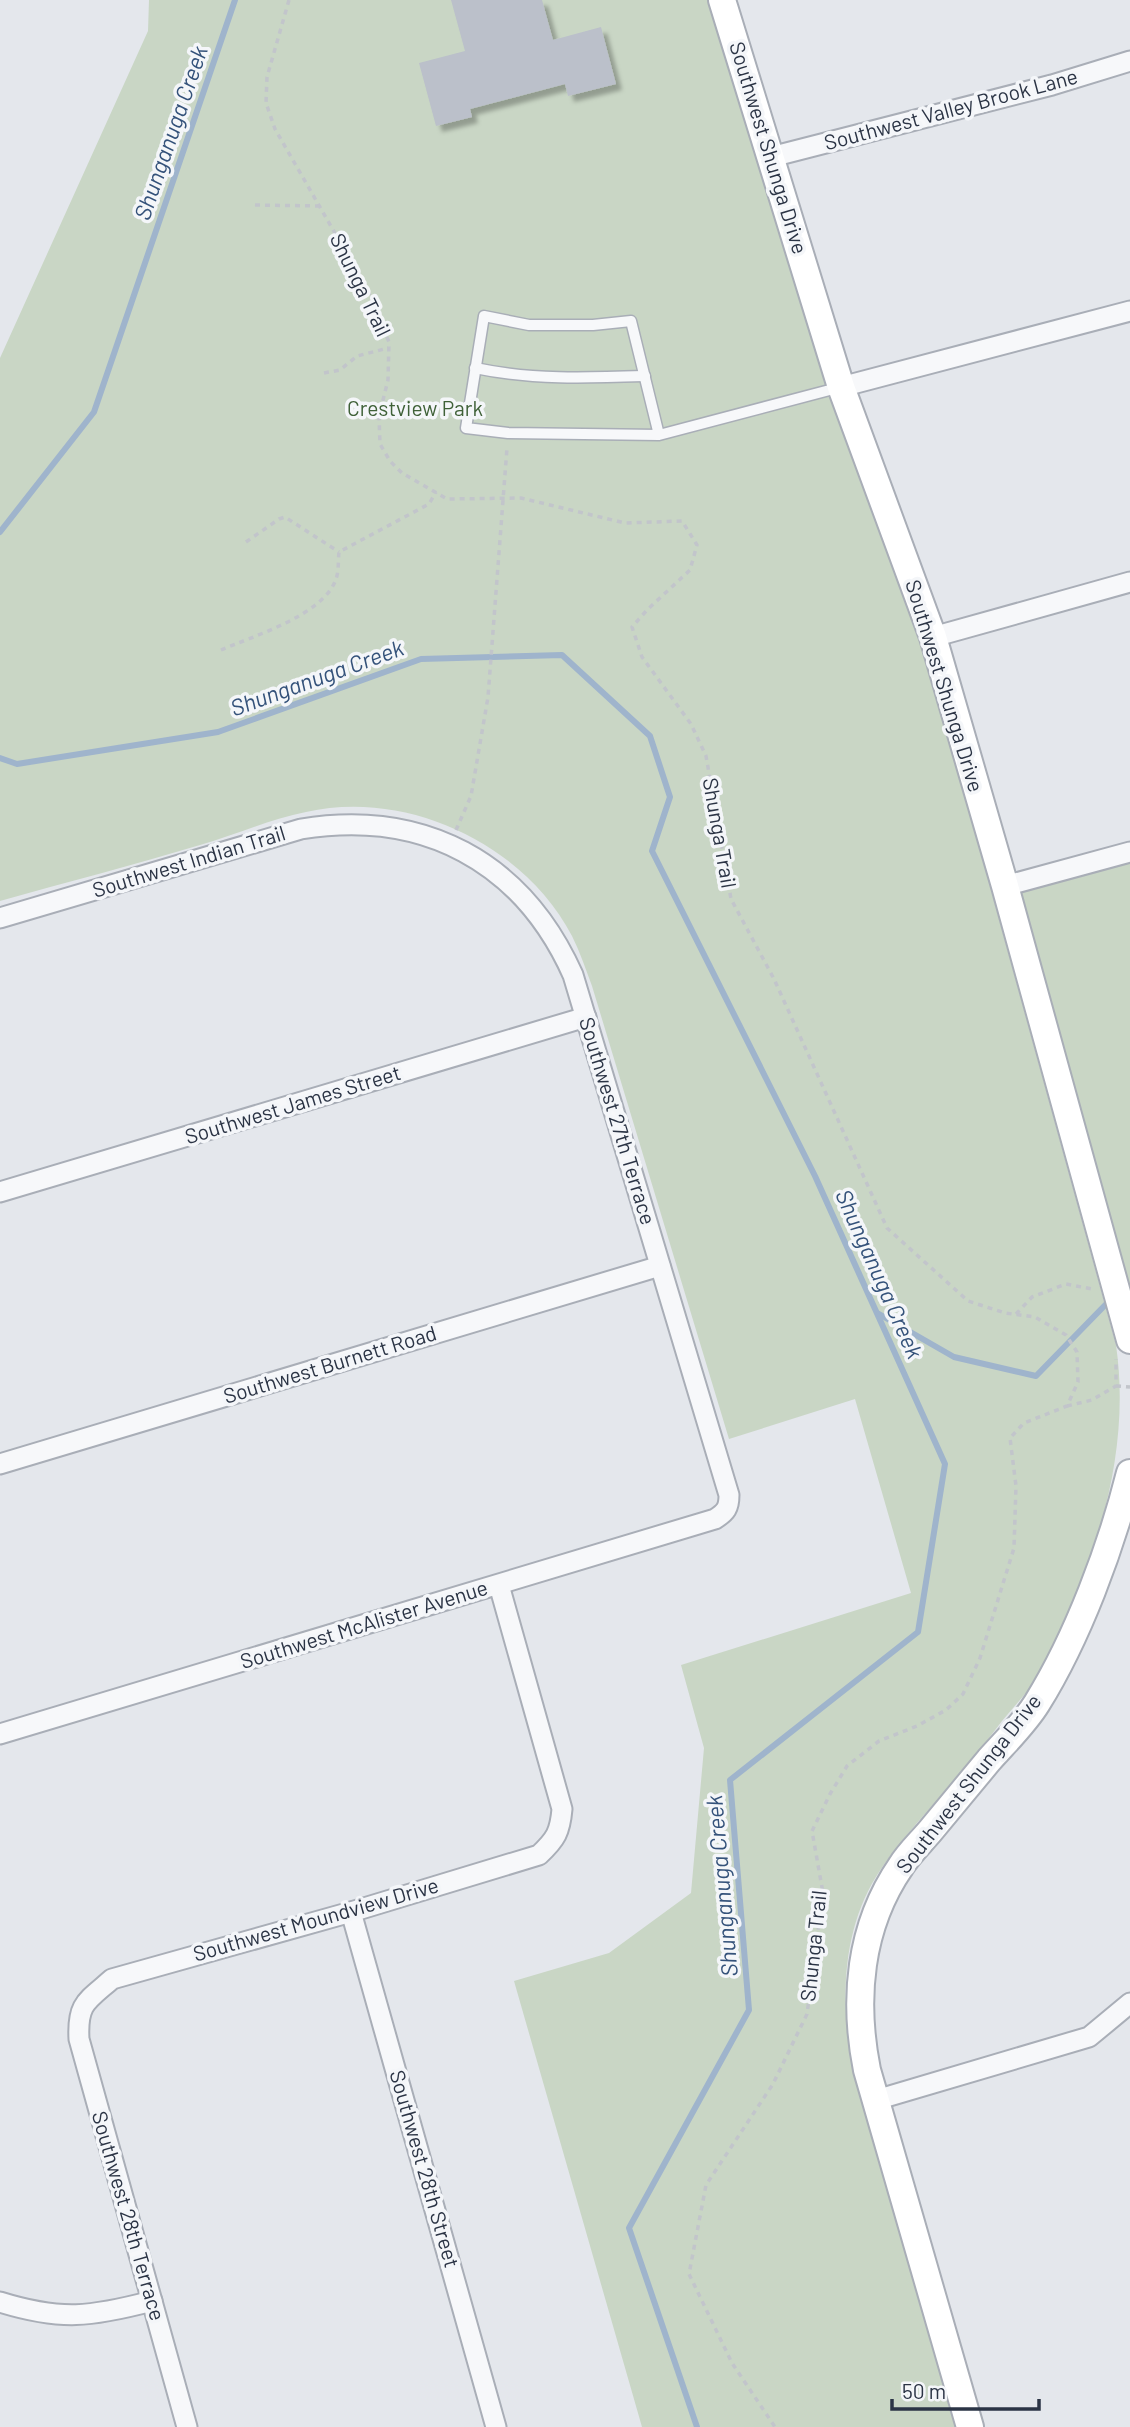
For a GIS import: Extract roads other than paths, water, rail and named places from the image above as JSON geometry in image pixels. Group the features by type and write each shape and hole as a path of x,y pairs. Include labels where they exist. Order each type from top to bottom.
{"street":[{"name":"Southwest Shunga Drive","path":"722,0 841,387 933,637 1005,886 1123,1346"},
{"name":"Southwest Valley Brook Lane","path":"771,157 1052,85 1130,61"},
{"path":"841,387 1130,311"},
{"path":"933,637 1130,582"},
{"name":"Southwest Indian Trail","path":"0,918 301,829 337,824 381,826"},
{"name":"Southwest 27th Terrace","path":"381,826 423,835 449,845 498,874 542,919 560,947 573,975 586,1017 729,1495 729,1506 725,1512"},
{"path":"1005,886 1130,852"},
{"name":"Southwest James Street","path":"0,1192 586,1017"},
{"name":"Southwest Burnett Road","path":"0,1464 660,1266"},
{"name":"Southwest Shunga Drive","path":"970,2427 876,2100 861,2038 859,2004 862,1968 869,1933 882,1899 901,1866 1036,1705 1064,1652 1088,1597 1110,1539 1130,1472"},
{"name":"Southwest McAlister Avenue","path":"0,1734 716,1519 725,1512"},
{"name":"Southwest Moundview Drive","path":"83,2004 112,1979 351,1912 539,1854 553,1842 560,1827 562,1809 499,1585"},
{"name":"Southwest 28th Street","path":"351,1912 496,2427"},
{"path":"876,2100 1089,2037 1130,2003"},
{"name":"Southwest 28th Terrace","path":"83,2004 78,2021 79,2039 187,2427"},
{"path":"0,2302 26,2310 72,2316 106,2313 152,2301"}],"lane":[{"path":"659,435 631,321 593,325 529,325 484,316 466,428 509,433 659,435 841,387"},
{"path":"475,368 508,375 554,378 645,376"}],"waterway":[{"name":"Shunganuga Creek","path":"0,532 94,412 235,0"},
{"name":"Shunganuga Creek","path":"0,758 17,764 218,732 421,659 562,655 650,736 670,797 652,851 815,1176 945,1464 918,1632 730,1780 749,2010 629,2228 697,2427"},
{"path":"879,1314 954,1357 1036,1376 1112,1298"}],"park label":[{"name":"Crestview Park","path":"415,409"}]}
